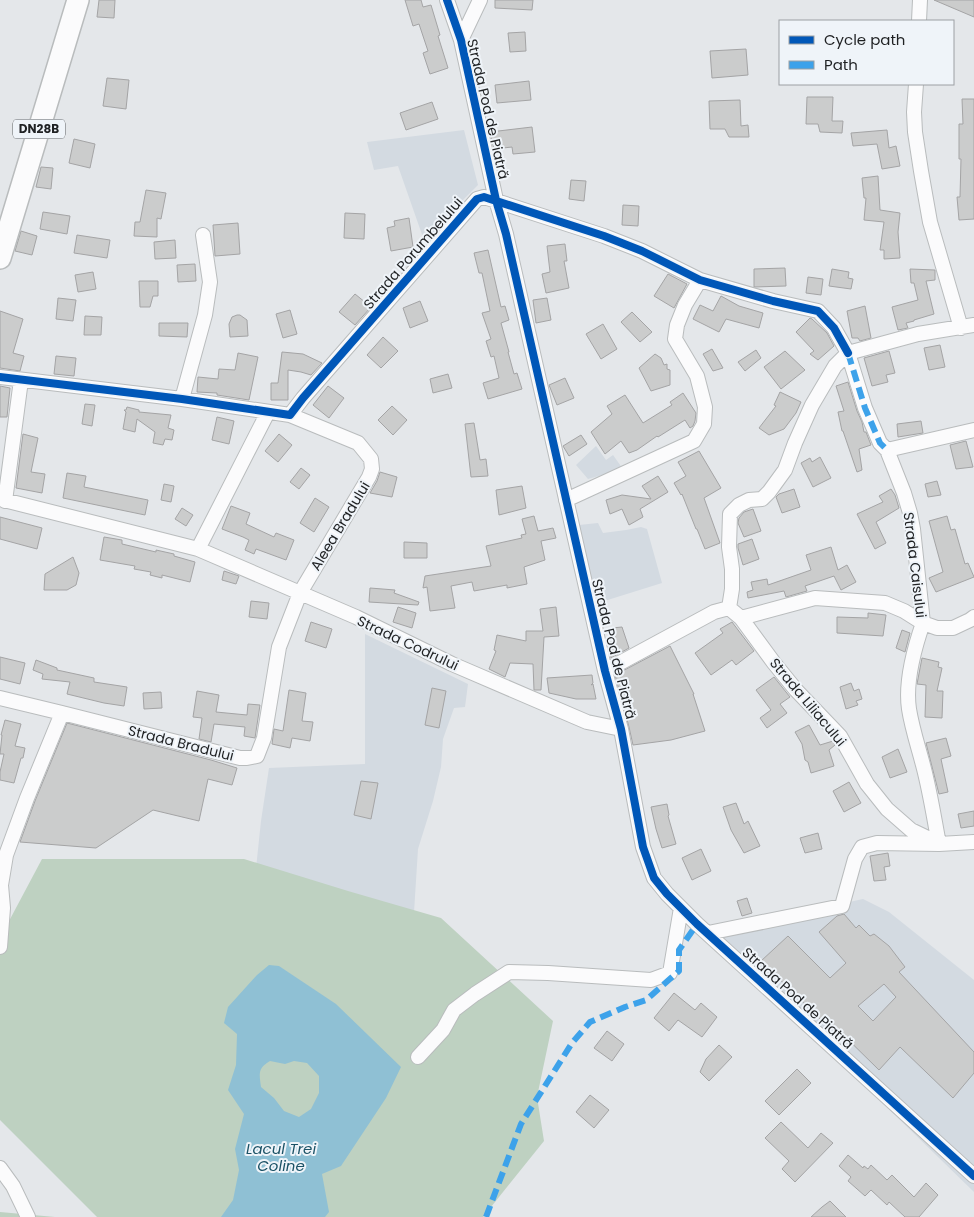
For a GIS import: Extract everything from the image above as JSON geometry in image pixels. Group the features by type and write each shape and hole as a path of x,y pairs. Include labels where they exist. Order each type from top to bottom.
{"main road":[{"name":"DN28B","path":"0,258 78,0"}],"street":[{"name":"Strada Pod de Piatră","path":"447,0 461,40 605,671 621,729 643,847 654,878 697,924 974,1176"},
{"path":"461,40 480,0"},
{"path":"919,20 920,0"},
{"path":"605,671 714,612 729,608 732,589 729,547 730,514 739,505 749,500 762,499 780,477 785,470 794,443 812,404 835,366 848,353 918,334 967,326 930,222 915,132 916,85"},
{"name":"Strada Porumbelului","path":"290,416 303,398 476,199 484,197 604,236 642,251 700,280 773,301 818,311 834,328 848,353"},
{"path":"182,399 205,314 210,282 203,235"},
{"path":"566,500 694,441 704,424 705,407 697,376 675,340 677,325 685,306 700,280"},
{"name":"Strada Caisului","path":"848,353 865,408 880,443 887,450 910,514 923,623 917,639 909,674 908,708 923,765 940,844"},
{"path":"0,377 182,399 290,416"},
{"path":"3,500 21,380"},
{"path":"198,549 268,412"},
{"name":"Aleea Bradului","path":"290,416 358,443 371,459 372,469 300,593"},
{"path":"887,450 974,430"},
{"name":"Strada Codrului","path":"3,500 198,549 356,618 452,664 587,722 621,729"},
{"name":"Strada Bradului","path":"0,698 240,758 257,756 264,738 279,647 300,593"},
{"path":"741,618 815,598 885,603 904,610 923,623 937,628 953,628 974,617"},
{"name":"Strada Liliacului","path":"729,608 741,618 796,690 840,736 867,784 887,809 911,830 940,844"},
{"path":"0,947 3,908 1,885 6,855 62,713"},
{"name":"Strada Liliacului","path":"708,933 842,906 855,859 862,847 877,843 940,844 974,842"},
{"path":"418,1057 443,1030 454,1010 509,972 651,980 670,973 681,908"},
{"path":"0,1168 13,1186 28,1217"}],"shaded area":[{"path":"464,130 478,185 456,207 426,246 398,166 374,170 367,142"},
{"path":"596,446 606,460 613,455 623,469 588,479 576,465"},
{"path":"598,523 603,533 641,527 647,529 662,583 598,603 579,525"},
{"path":"365,634 468,684 465,707 454,708 443,739 441,767 418,849 412,944 253,897 269,768 365,764"},
{"path":"863,899 889,912 974,980 974,1192 708,933"}],"green space":[{"path":"42,859 244,859 441,918 553,1021 537,1097 544,1141 483,1217 97,1217 0,1120 0,938"},
{"path":"0,1212 55,1217 0,1217"}],"water":[{"name":"Lacul Trei Coline","path":"269,965 279,966 336,1004 401,1067 386,1098 341,1166 322,1174 329,1212 325,1217 221,1217 233,1200 239,1170 235,1149 244,1114 228,1090 236,1065 237,1034 224,1023 228,1007 257,975","holes":["270,1061 285,1064 294,1061 307,1063 319,1076 319,1093 311,1109 299,1117 284,1111 274,1098 261,1087 260,1074 263,1066"]}],"building":[{"path":"99,0 115,0 114,18 97,17"},
{"path":"405,0 421,0 423,7 431,5 448,68 430,74 423,53 428,51 419,24 413,26"},
{"path":"495,0 533,0 532,10 495,8"},
{"path":"934,0 974,0 974,17"},
{"path":"525,32 526,51 510,52 508,33"},
{"path":"746,49 748,75 712,78 710,51"},
{"path":"107,78 129,80 126,109 103,106"},
{"path":"529,81 531,100 497,103 495,85"},
{"path":"807,97 833,97 832,121 843,121 842,133 820,132 818,124 806,124"},
{"path":"962,99 974,99 974,219 959,220 957,197 960,197 961,159 959,159 959,124 963,124"},
{"path":"740,100 741,126 748,125 749,137 729,137 725,129 710,129 709,101"},
{"path":"432,102 438,119 406,130 400,113"},
{"path":"532,127 535,152 513,154 512,147 494,149 490,132"},
{"path":"887,130 889,148 896,146 900,166 882,169 877,144 853,146 851,133"},
{"path":"74,139 95,144 90,168 69,163"},
{"path":"41,167 53,168 51,189 36,187"},
{"path":"878,176 880,210 900,213 898,232 900,258 884,259 884,250 880,250 884,222 864,220 866,198 864,198 862,178"},
{"path":"571,180 586,181 584,201 569,199"},
{"path":"146,190 166,193 161,219 157,218 157,237 134,236 135,222 140,222"},
{"path":"623,205 639,206 638,226 622,225"},
{"path":"43,212 70,216 67,234 40,229"},
{"path":"345,213 365,214 364,239 344,238"},
{"path":"409,218 413,247 391,251 387,228 395,226 394,221"},
{"path":"238,223 240,254 215,256 213,225"},
{"path":"21,231 37,236 32,255 15,251"},
{"path":"77,235 110,240 107,258 74,253"},
{"path":"175,240 176,258 155,259 154,242"},
{"path":"565,244 567,261 564,261 569,288 546,293 542,274 550,272 547,246"},
{"path":"488,250 501,307 505,306 509,320 501,323 508,352 514,374 517,373 522,389 488,399 483,383 499,378 494,356 491,357 486,341 491,339 482,313 490,311 482,273 479,273 474,253"},
{"path":"195,264 196,281 178,282 177,265"},
{"path":"785,268 786,286 754,287 754,269"},
{"path":"832,269 849,272 848,278 853,279 851,289 829,286"},
{"path":"910,269 935,270 935,280 926,281 934,314 906,323 908,328 898,330 892,307 918,300 914,283 911,283"},
{"path":"93,272 96,289 78,292 75,275"},
{"path":"668,274 687,284 674,308 654,296"},
{"path":"808,277 823,279 821,295 806,293"},
{"path":"139,281 158,281 158,296 153,296 150,307 140,307"},
{"path":"355,294 371,307 355,325 339,312"},
{"path":"721,296 739,306 763,313 759,328 726,319 719,332 693,319 700,305 713,311"},
{"path":"58,298 76,300 73,321 56,319"},
{"path":"547,298 551,320 536,323 533,300"},
{"path":"420,301 428,321 410,328 403,308"},
{"path":"865,306 871,338 860,341 858,338 852,338 847,311"},
{"path":"290,310 297,334 283,338 276,314"},
{"path":"0,311 23,319 13,353 24,356 20,371 0,368"},
{"path":"632,312 652,332 640,342 621,322"},
{"path":"237,315 247,320 248,336 230,337 229,324 232,317"},
{"path":"85,316 102,317 101,335 84,335"},
{"path":"810,318 827,333 834,346 818,360 810,354 814,351 796,332"},
{"path":"159,323 188,323 187,337 159,336"},
{"path":"603,324 617,349 601,359 586,334"},
{"path":"383,337 398,351 381,368 367,355"},
{"path":"940,345 945,367 929,370 924,348"},
{"path":"712,349 723,368 713,371 703,354"},
{"path":"756,350 761,358 745,371 738,362"},
{"path":"785,351 805,370 781,389 764,367"},
{"path":"889,351 895,373 886,375 888,382 872,386 864,358"},
{"path":"282,352 303,354 322,363 311,375 288,370 288,400 271,400 271,383 278,383"},
{"path":"238,353 258,357 249,400 217,395 217,393 197,392 198,377 218,379 219,369 235,370"},
{"path":"655,354 661,358 664,365 667,364 667,369 670,370 670,385 651,391 639,368"},
{"path":"56,356 76,358 74,376 54,374"},
{"path":"448,374 452,388 433,393 430,379"},
{"path":"565,378 574,398 557,405 549,385"},
{"path":"848,382 864,432 866,432 871,445 859,449 862,470 857,472 842,431 838,412 844,411 836,386"},
{"path":"0,386 10,388 7,417 0,417"},
{"path":"328,386 344,398 329,418 313,405"},
{"path":"780,392 801,402 796,413 784,429 769,435 759,428 776,406 774,405"},
{"path":"683,393 696,413 693,426 690,428 685,420 637,450 629,453 621,441 605,454 591,432 612,414 607,406 625,395 643,423 672,405 670,402"},
{"path":"85,404 95,405 92,426 82,424"},
{"path":"392,406 407,420 393,435 378,420"},
{"path":"127,407 139,410 139,412 171,415 168,428 174,430 172,440 165,439 163,445 153,443 155,432 137,419 135,432 123,429 126,412 124,410"},
{"path":"217,417 234,421 229,444 212,440"},
{"path":"921,421 923,433 898,437 897,424"},
{"path":"474,423 480,460 486,459 488,476 471,477 465,424"},
{"path":"23,434 38,438 31,472 45,474 42,493 16,488"},
{"path":"279,434 292,445 278,462 265,451"},
{"path":"581,435 587,444 569,456 563,446"},
{"path":"966,441 973,467 956,469 950,445"},
{"path":"699,451 721,488 704,498 720,543 705,549 682,494 674,483 686,476 678,462"},
{"path":"820,457 831,478 813,487 801,463 810,458 812,462"},
{"path":"301,468 310,475 299,489 290,482"},
{"path":"380,472 397,477 392,497 370,493"},
{"path":"67,473 86,476 84,487 148,500 145,515 63,498"},
{"path":"658,476 668,492 640,509 643,517 629,525 622,509 610,514 606,500 622,495 651,499 642,486"},
{"path":"937,481 941,495 928,497 925,484"},
{"path":"164,484 174,486 171,502 161,500"},
{"path":"522,486 526,508 499,515 496,490"},
{"path":"794,489 800,507 782,513 776,497 779,494"},
{"path":"891,489 899,508 876,522 886,543 875,549 857,514 883,502 879,496"},
{"path":"315,498 329,507 314,532 300,523"},
{"path":"231,506 250,513 246,524 274,537 276,533 294,540 286,560 256,549 254,554 245,550 249,540 222,529"},
{"path":"182,508 193,515 186,526 175,519"},
{"path":"753,509 761,531 744,537 738,523 739,518 744,512"},
{"path":"534,516 538,531 553,528 556,538 541,541 545,560 524,567 527,584 507,588 507,585 474,591 472,582 451,586 455,608 430,611 427,587 423,588 425,576 491,566 486,546 522,538 521,535 526,534 522,519"},
{"path":"947,516 951,530 955,529 965,564 968,563 974,577 936,592 929,578 943,572 929,521"},
{"path":"0,517 42,528 37,549 0,539"},
{"path":"104,537 122,540 122,544 174,554 174,556 195,562 190,582 162,575 162,578 150,575 151,572 134,569 135,566 100,560"},
{"path":"752,539 759,559 743,565 738,544"},
{"path":"404,542 427,543 427,558 404,558"},
{"path":"831,547 838,570 847,565 856,582 841,590 834,576 805,586 807,591 786,597 784,591 748,598 747,592 753,590 751,582 767,579 768,585 811,570 806,555"},
{"path":"73,557 79,573 76,585 67,590 44,590 45,574"},
{"path":"224,571 239,576 236,584 222,580"},
{"path":"370,588 395,590 394,593 419,602 418,605 369,602"},
{"path":"251,601 269,603 267,619 249,617"},
{"path":"398,607 416,613 412,628 393,622"},
{"path":"556,607 559,636 544,637 541,690 534,690 533,664 510,663 505,677 489,669 496,651 494,650 497,635 526,641 526,631 543,631 540,609"},
{"path":"868,613 886,615 883,636 837,633 837,617 868,618"},
{"path":"311,622 332,629 326,648 305,641"},
{"path":"732,622 754,651 736,665 732,660 711,675 695,653 723,633 720,629"},
{"path":"622,627 629,648 611,658 608,643 616,640 612,628"},
{"path":"902,630 910,633 905,652 896,648"},
{"path":"670,646 694,694 705,731 671,740 633,745 615,675"},
{"path":"0,657 25,663 20,684 0,679"},
{"path":"922,658 939,662 938,667 942,668 937,691 943,691 942,718 925,717 926,685 917,684"},
{"path":"36,660 57,668 57,670 94,678 94,682 127,687 124,706 67,694 70,682 42,679 43,674 33,670"},
{"path":"592,675 593,683 591,685 593,684 596,699 576,699 549,693 547,678"},
{"path":"774,677 790,697 780,704 787,713 767,728 760,718 771,710 756,690"},
{"path":"851,683 854,691 859,689 862,699 856,701 858,705 846,709 840,687"},
{"path":"432,688 446,691 439,728 425,725"},
{"path":"289,690 306,693 302,721 313,722 310,741 292,738 290,748 272,744 274,729 283,731"},
{"path":"197,691 219,695 216,712 247,715 248,704 260,705 255,738 244,736 245,727 214,724 211,742 199,739 202,718 193,717"},
{"path":"161,692 162,708 144,709 143,693"},
{"path":"5,720 21,724 15,746 25,748 14,783 0,780 4,754 0,754 1,735"},
{"path":"67,723 237,768 232,785 208,779 199,821 153,810 96,848 20,842"},
{"path":"809,725 820,745 833,741 835,745 829,750 834,766 811,773 808,762 805,760 802,744 795,732"},
{"path":"946,738 951,756 941,759 948,792 939,794 926,743"},
{"path":"898,749 907,772 890,778 882,757"},
{"path":"361,781 378,783 371,819 354,815"},
{"path":"849,782 861,803 844,812 833,791"},
{"path":"736,803 744,824 748,821 760,846 744,853 731,830 723,807"},
{"path":"667,804 668,816 676,844 662,848 651,807"},
{"path":"974,811 974,826 961,828 958,814"},
{"path":"818,833 822,849 805,853 800,838"},
{"path":"701,849 711,871 692,880 682,858"},
{"path":"888,853 890,866 884,867 886,880 874,881 870,856"},
{"path":"747,898 752,913 742,916 737,901"},
{"path":"844,914 856,928 859,925 870,936 874,934 889,946 905,967 899,972 974,1052 974,1073 953,1098 900,1047 879,1070 824,1016 821,1020 761,961 788,936 830,978 846,963 819,932 837,916","holes":["884,984 896,997 873,1021 858,1006"]},
{"path":"674,993 695,1010 701,1003 717,1017 702,1037 678,1020 669,1031 654,1018"},
{"path":"607,1031 624,1044 612,1061 594,1048"},
{"path":"719,1045 732,1057 709,1081 700,1072 706,1059"},
{"path":"797,1069 811,1083 779,1115 765,1101"},
{"path":"590,1095 609,1110 594,1128 576,1112"},
{"path":"781,1122 808,1148 821,1133 833,1143 795,1182 782,1169 789,1161 765,1138"},
{"path":"848,1155 863,1168 864,1166 868,1169 871,1165 887,1180 892,1175 914,1197 926,1183 938,1195 919,1217 905,1217 889,1202 887,1205 871,1190 865,1196 848,1181 851,1177 839,1166"},
{"path":"830,1201 846,1217 811,1217 822,1207"}],"marked path":[{"path":"848,353 865,408 880,443 887,450"},
{"path":"486,1217 521,1124 572,1043 590,1022 646,1000 679,971 679,950 697,924"}],"cycle path":[{"path":"447,0 461,40 605,671 621,729 643,847 654,878 697,924 974,1176"},
{"path":"0,377 182,399 290,415 477,199 484,197 604,236 642,251 700,280 773,301 818,311 834,328 848,353"}]}
